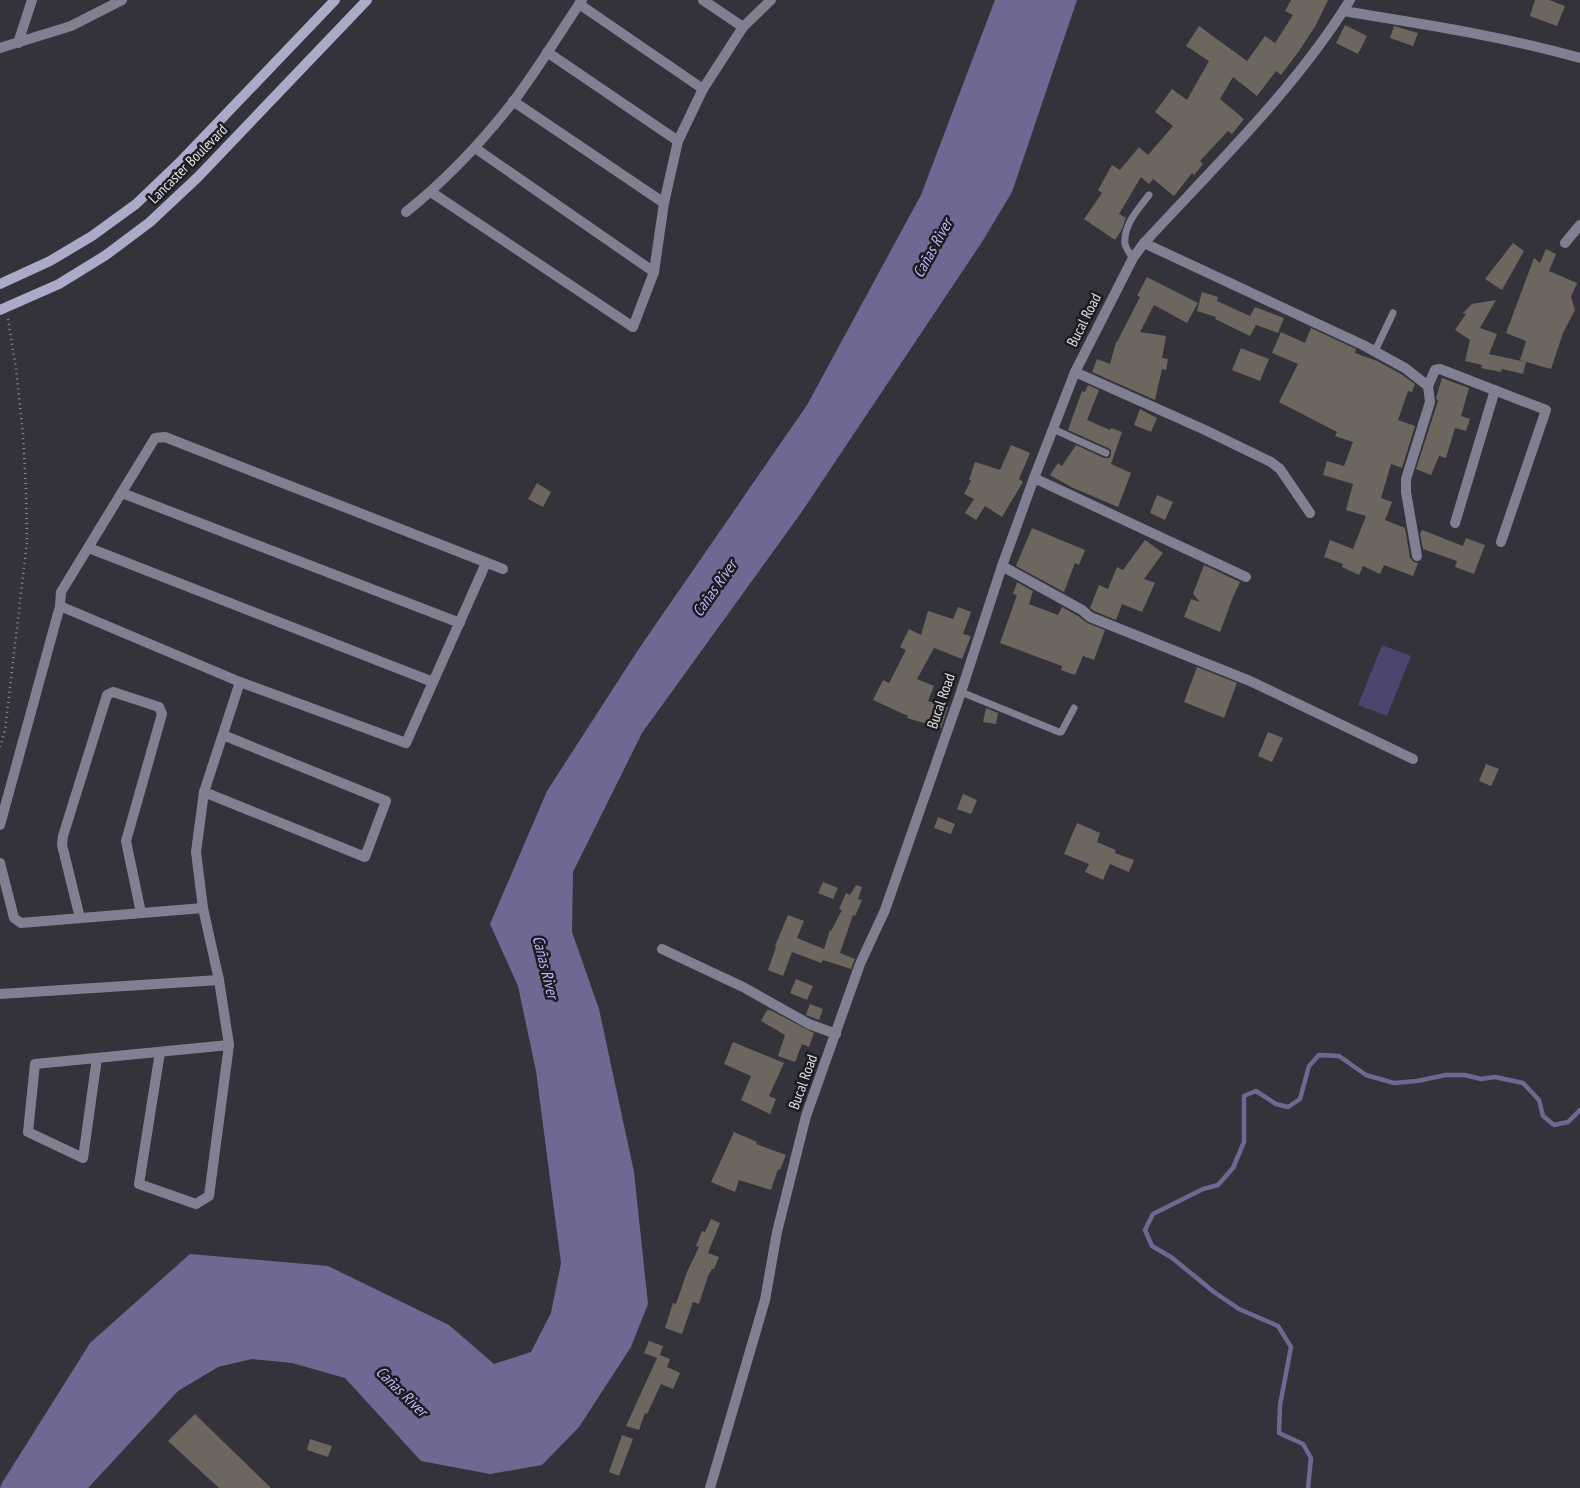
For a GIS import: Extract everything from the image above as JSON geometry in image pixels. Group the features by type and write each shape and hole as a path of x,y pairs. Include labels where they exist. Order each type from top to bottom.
{"main road":[{"name":"Lancaster Boulevard","path":"0,284 50,261 92,236 136,204 182,160 335,0"},
{"name":"Lancaster Boulevard","path":"3,309 59,284 106,256 150,222 198,177 367,0"}],"street":[{"path":"18,43 32,0"},
{"path":"0,48 71,26 122,0"},
{"path":"703,0 743,27"},
{"path":"431,192 633,326 654,272 664,203 678,140 703,89 743,27 771,0"},
{"name":"Bucal Road","path":"710,1488 765,1300 777,1232 806,1116 860,964 885,910 961,692 1002,566 1075,372 1132,258 1271,104 1316,51 1350,0"},
{"path":"406,212 431,192 475,148 513,101 580,2 703,89"},
{"path":"1343,11 1466,30 1536,45 1580,58"},
{"path":"547,52 678,140"},
{"path":"513,101 664,203"},
{"path":"475,148 654,272"},
{"path":"1565,243 1580,225"},
{"path":"1144,243 1375,351 1406,368 1428,386"},
{"path":"1417,556 1406,492 1406,479 1430,402 1428,386 1435,370 1440,369 1546,410 1501,542"},
{"path":"1075,372 1205,430 1271,462 1280,469 1310,513"},
{"path":"1455,523 1495,390"},
{"path":"0,825 60,606 61,592 155,438 165,436 503,569"},
{"path":"1034,478 1246,577"},
{"path":"122,493 460,623"},
{"path":"89,548 433,682"},
{"path":"60,606 240,682 406,743 486,563"},
{"path":"1002,566 1090,616 1250,681 1413,759"},
{"path":"160,1052 139,1184 196,1204 209,1196 230,1046 204,908 196,852 204,792 240,682"},
{"path":"80,918 62,845 63,836 107,695 113,692 159,707 162,714 126,841 141,913"},
{"path":"204,792 365,857 386,801 223,735"},
{"path":"0,863 14,918 21,923 204,908"},
{"path":"662,949 743,987 809,1024 836,1034"},
{"path":"0,994 219,980"},
{"path":"96,1058 83,1158 28,1132 35,1064 96,1058 160,1052 230,1046"}],"lane":[{"path":"1132,258 1125,244 1128,230 1132,218 1149,195"},
{"path":"1375,351 1393,314"},
{"path":"1053,429 1106,453"},
{"path":"961,692 1059,732 1063,729 1074,708"}],"path":[{"path":"0,746 5,730 27,542 23,434 16,369 3,309"}],"shaded area":[{"path":"1382,645 1411,656 1387,716 1358,705"}],"water":[{"name":"Cañas River","path":"995,0 1077,0 1012,192 982,242 801,513 642,733 573,872 572,932 599,1009 634,1172 648,1304 631,1347 579,1427 542,1465 490,1474 421,1461 345,1378 292,1363 252,1359 218,1367 178,1391 88,1488 0,1488 90,1343 190,1254 328,1266 449,1325 494,1364 531,1352 551,1313 561,1263 536,1071 518,986 490,924 547,791 638,650 807,405 921,195"}],"building":[{"path":"1291,0 1328,0 1316,25 1299,51 1281,75 1276,71 1257,96 1233,77 1220,99 1244,119 1232,134 1228,131 1200,161 1203,164 1194,175 1192,173 1174,196 1153,179 1149,184 1141,177 1119,214 1126,218 1115,240 1084,219 1102,193 1098,190 1112,165 1120,170 1139,147 1148,155 1173,126 1155,112 1172,89 1187,100 1209,61 1186,46 1199,26 1247,61 1265,36 1275,43 1293,15 1285,11"},
{"path":"1535,0 1549,0 1565,6 1557,26 1530,16"},
{"path":"1345,25 1367,36 1358,54 1336,43"},
{"path":"1394,26 1418,33 1413,46 1390,38"},
{"path":"1513,243 1524,251 1502,290 1485,279"},
{"path":"1546,249 1556,254 1549,271 1577,283 1571,297 1575,310 1563,333 1551,369 1520,360 1526,341 1506,333 1534,258 1540,263"},
{"path":"1147,277 1198,303 1187,323 1154,305 1140,332 1166,336 1162,358 1168,359 1166,370 1162,369 1155,400 1092,372 1097,359 1110,364 1116,342 1140,297 1137,296"},
{"path":"1202,292 1218,297 1217,301 1250,316 1255,307 1284,318 1278,333 1256,325 1250,336 1215,319 1216,317 1197,311"},
{"path":"1496,300 1480,328 1497,334 1489,354 1526,362 1523,374 1502,369 1501,372 1481,368 1482,365 1465,361 1470,340 1455,330 1466,314 1463,313 1472,304"},
{"path":"1311,328 1356,349 1355,353 1377,361 1415,384 1412,392 1408,391 1398,420 1415,426 1402,468 1391,464 1381,498 1392,502 1385,520 1405,528 1410,558 1418,563 1413,576 1384,565 1380,574 1363,566 1359,575 1342,567 1343,564 1324,557 1330,540 1353,549 1366,516 1346,510 1353,484 1323,475 1327,461 1344,466 1353,442 1335,436 1337,432 1279,402 1298,364 1272,353 1281,332 1305,343"},
{"path":"1241,348 1269,359 1260,381 1232,370"},
{"path":"1442,378 1469,388 1461,416 1470,419 1466,431 1455,428 1446,458 1439,456 1431,475 1416,469 1438,401 1436,398"},
{"path":"1088,385 1099,390 1087,420 1110,430 1111,428 1122,432 1111,464 1131,473 1118,507 1071,487 1050,475 1058,463 1062,466 1076,445 1104,458 1109,458 1111,455 1111,450 1108,448 1068,430 1082,391 1085,392"},
{"path":"1140,409 1157,418 1151,432 1134,425"},
{"path":"1011,445 1030,453 1019,479 1023,482 1002,517 985,506 976,520 965,513 974,499 964,494 971,480 969,480 975,462 1000,470"},
{"path":"537,483 551,492 543,507 528,499"},
{"path":"1157,495 1173,502 1165,520 1150,513"},
{"path":"1032,528 1085,550 1079,565 1075,563 1064,592 1016,566"},
{"path":"1422,530 1463,546 1466,538 1485,545 1474,574 1455,567 1457,561 1423,549 1420,534"},
{"path":"1145,540 1163,553 1144,579 1155,583 1142,612 1122,604 1116,620 1090,608 1099,585 1108,589 1117,567 1123,570"},
{"path":"1204,565 1240,582 1220,632 1184,617 1191,599 1200,602 1193,594"},
{"path":"1017,582 1033,591 1029,604 1058,615 1062,607 1087,623 1105,630 1094,660 1083,656 1075,675 1061,670 1062,666 1000,643 1017,595 1013,594"},
{"path":"958,607 971,612 963,634 971,636 962,659 934,648 917,679 934,686 928,701 948,707 941,728 907,718 908,716 873,700 883,680 889,683 906,650 900,647 909,629 921,635 928,611 953,619"},
{"path":"1197,667 1237,683 1224,718 1184,702"},
{"path":"986,708 998,713 996,724 983,722"},
{"path":"1268,732 1283,738 1272,762 1258,756"},
{"path":"1486,764 1499,769 1491,786 1479,781"},
{"path":"963,794 977,800 971,814 957,809"},
{"path":"938,817 955,824 951,834 934,828"},
{"path":"1077,823 1100,833 1097,842 1116,850 1115,853 1134,860 1129,872 1110,864 1103,880 1085,872 1089,864 1064,854"},
{"path":"823,882 838,888 833,899 818,893"},
{"path":"856,885 862,887 858,899 862,900 855,916 853,915 840,953 855,959 851,969 823,960 821,963 792,952 783,976 768,970 775,946 788,915 804,921 797,938 824,949 830,930 842,910 839,909 846,893 850,895"},
{"path":"796,979 813,986 807,1000 790,993"},
{"path":"810,1004 823,1009 819,1020 806,1015"},
{"path":"767,1010 814,1033 809,1047 802,1044 795,1062 778,1056 785,1035 761,1021"},
{"path":"733,1042 784,1063 769,1096 776,1099 770,1114 741,1100 751,1076 724,1064"},
{"path":"734,1132 757,1142 756,1144 786,1155 780,1170 778,1169 771,1190 739,1180 735,1192 711,1182"},
{"path":"711,1219 720,1223 708,1253 719,1257 714,1269 712,1269 708,1276 699,1304 693,1302 682,1334 665,1328 673,1303 676,1304 687,1272 699,1247 696,1246 702,1231 705,1232"},
{"path":"649,1341 663,1346 660,1355 670,1359 667,1367 680,1373 673,1389 661,1384 647,1414 645,1413 639,1430 626,1426 657,1358 644,1353"},
{"path":"195,1414 271,1488 219,1488 168,1441"},
{"path":"622,1435 633,1439 619,1476 609,1472"},
{"path":"310,1439 332,1446 328,1457 307,1450"}],"waterway":[{"path":"1308,1488 1311,1458 1303,1444 1279,1433 1280,1405 1291,1347 1278,1326 1239,1309 1214,1292 1171,1257 1152,1246 1145,1230 1153,1214 1203,1189 1218,1185 1233,1168 1244,1142 1244,1096 1256,1091 1276,1104 1288,1107 1300,1099 1309,1066 1319,1055 1339,1056 1366,1075 1394,1083 1417,1081 1446,1075 1465,1075 1481,1079 1495,1077 1523,1083 1539,1100 1543,1116 1554,1125 1568,1122 1580,1110"}]}
